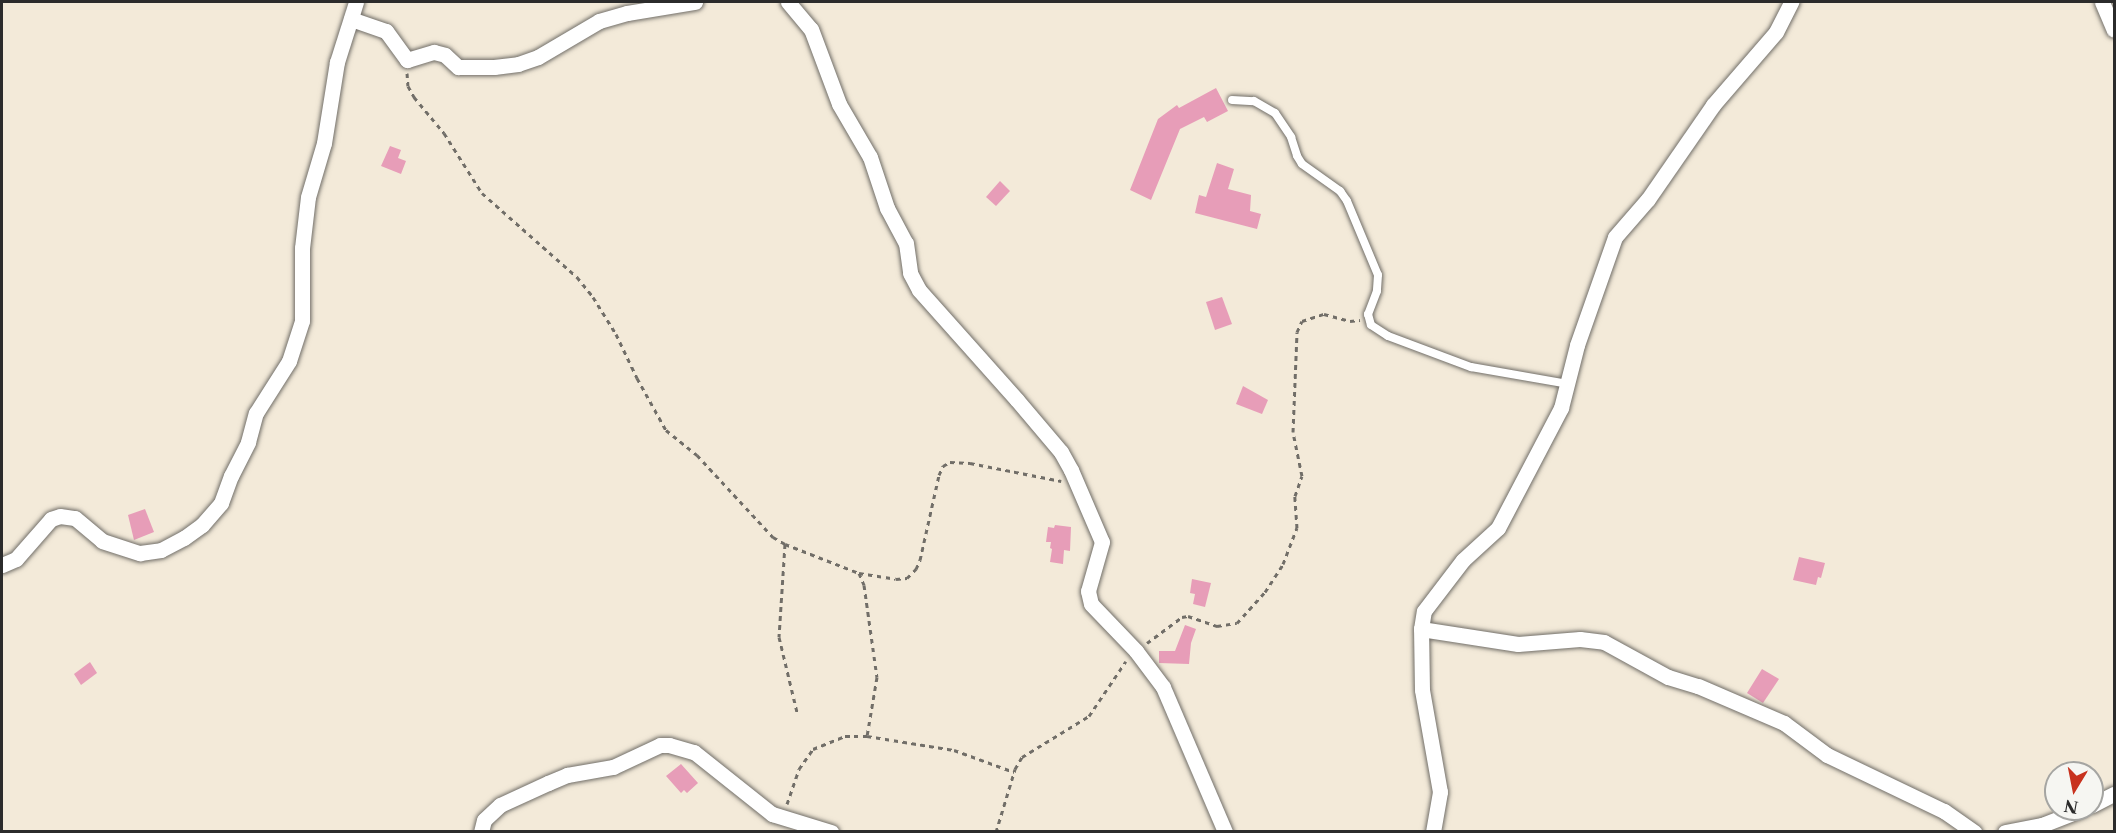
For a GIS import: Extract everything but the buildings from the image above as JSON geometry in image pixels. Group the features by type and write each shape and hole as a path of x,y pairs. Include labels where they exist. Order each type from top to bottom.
{"street":[{"path":"2,566 12,562 51,519 60,516 75,518 102,541 140,553 161,550 184,538 202,525 221,503 231,476 249,442 256,414 289,361 302,321 302,248 306,209 324,143 337,62 356,2"},
{"path":"351,19 386,31 406,60 434,52 445,55 458,67 518,64 538,57 599,21 627,13 695,2"},
{"path":"788,2 811,29 839,104 866,148 887,208 906,243 910,273 919,290 1061,452 1078,484 1102,542 1088,596 1095,611 1135,651 1163,687 1226,831"},
{"path":"1433,831 1440,792 1422,690 1421,629 1424,611 1463,560 1497,528 1561,408 1577,345 1615,237 1648,199 1713,105 1776,32 1791,2"},
{"path":"2102,2 2115,30"},
{"path":"1421,629 1518,644 1580,639 1604,642 1668,676 1698,686 1784,723 1827,755 1944,811 1974,831"},
{"path":"481,831 484,820 500,805 567,776 613,767 660,745 669,745 694,753 759,806 783,819 831,831"},
{"path":"2005,831 2052,821"}],"lane":[{"path":"1232,100 1254,101 1275,113 1291,137 1302,164 1340,191 1347,201 1378,275 1377,291 1368,320 1388,336 1463,365 1568,384"}],"path":[{"path":"406,60 408,86 414,97 444,133 482,193 577,277 593,297 616,334 660,421 697,455 765,530 785,544 859,573 907,579 920,560 939,475 943,466 950,462 970,463 1078,484"},
{"path":"996,831 1017,764 1028,752 1089,716 1135,651 1182,617 1188,616 1217,626 1237,623 1265,592 1283,564 1297,528 1295,496 1302,476 1293,432 1297,332 1302,321 1324,314 1350,321 1368,320"},
{"path":"785,544 779,637 797,712"},
{"path":"859,573 864,585 877,677 867,736"},
{"path":"783,819 796,776 813,749 837,737 867,736 964,753 1014,772"}]}
